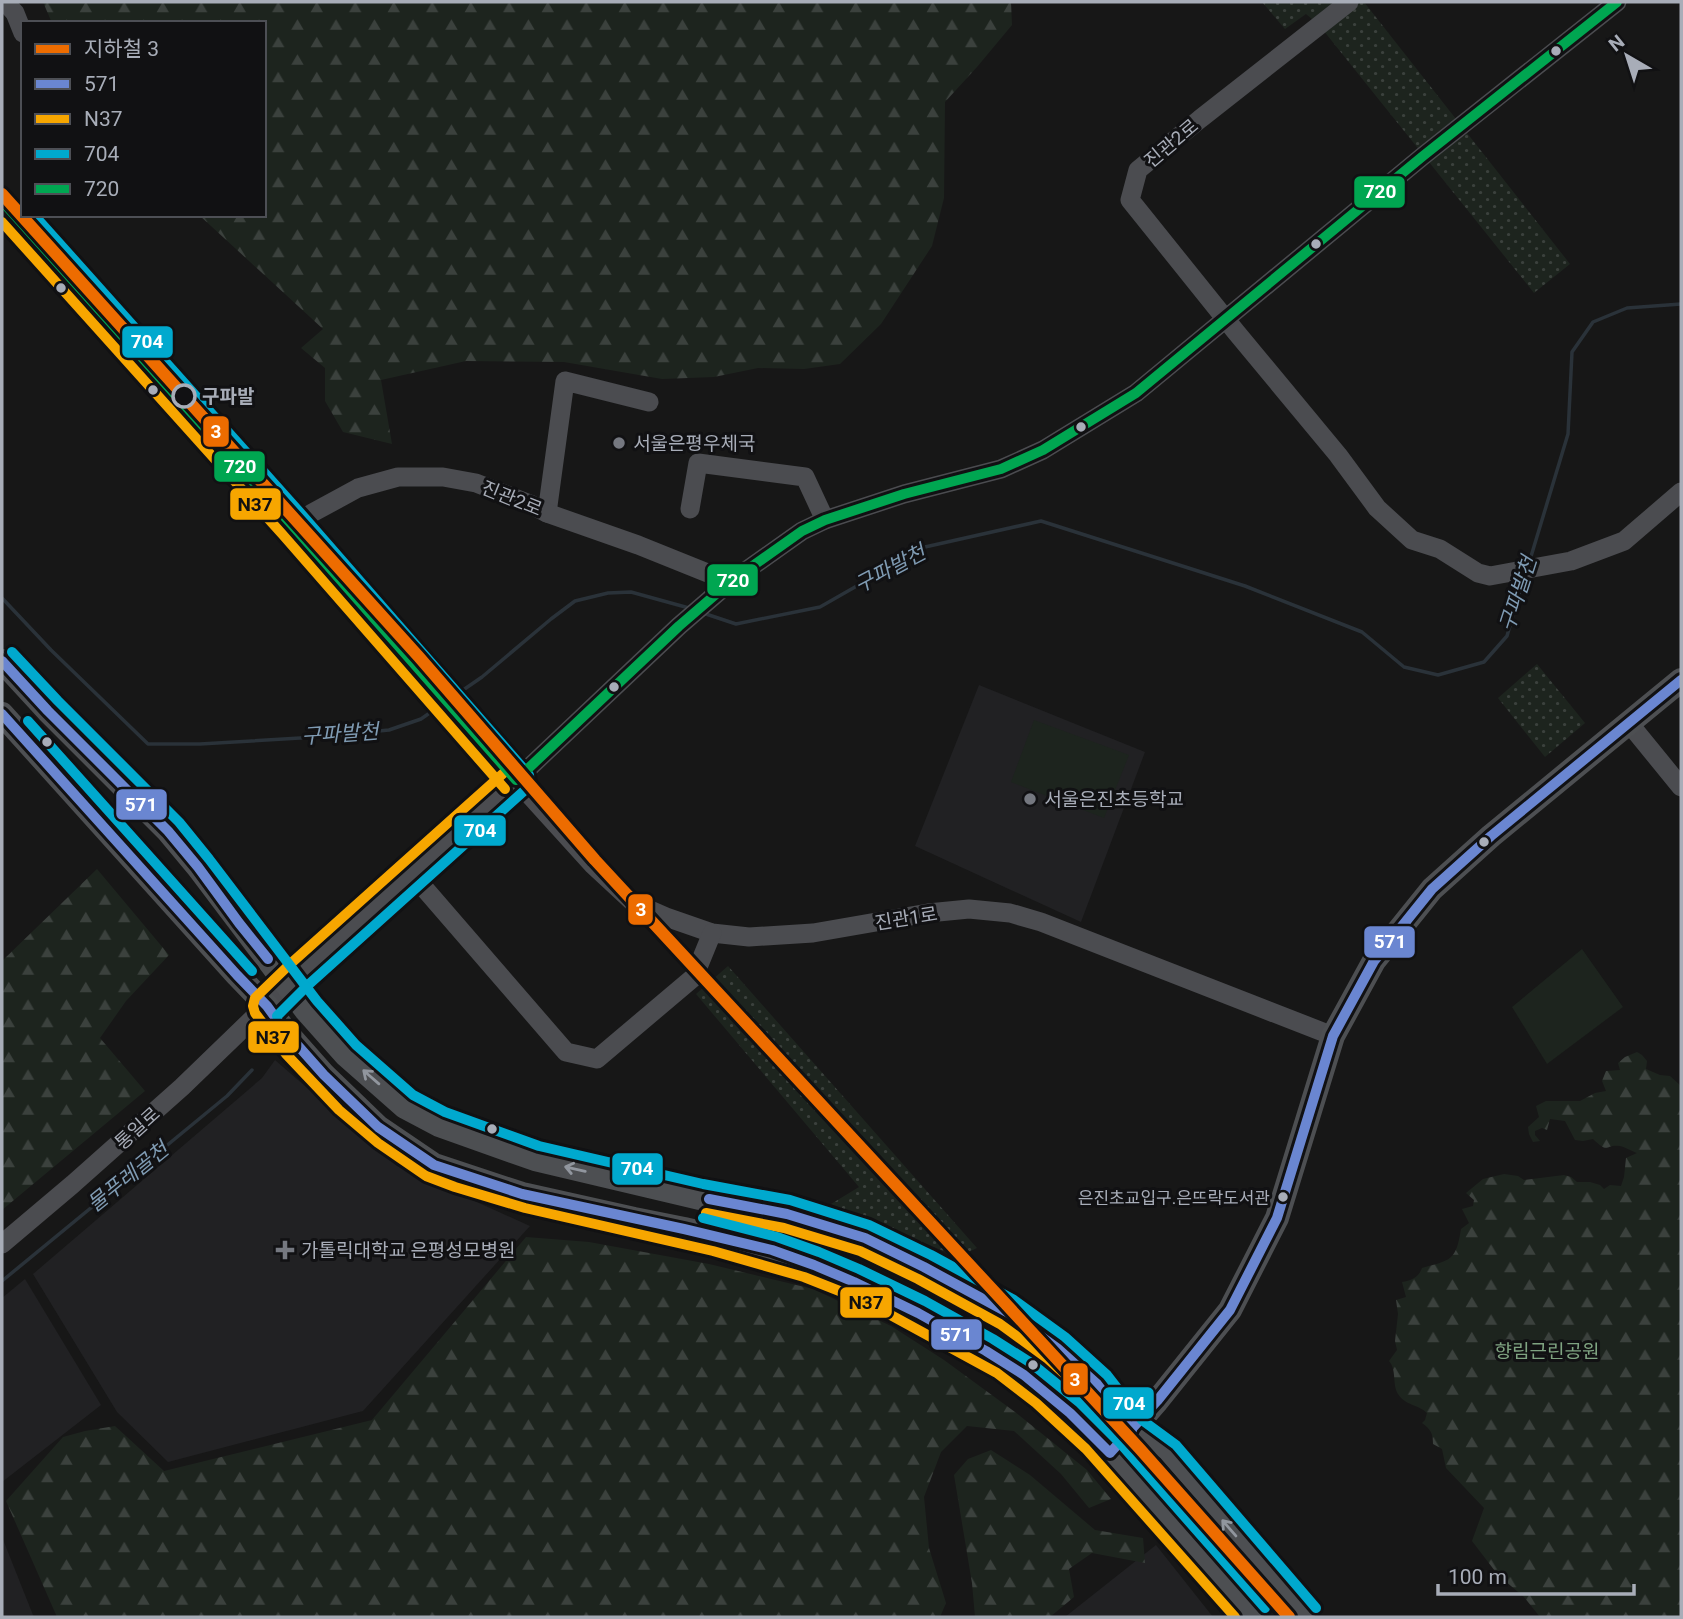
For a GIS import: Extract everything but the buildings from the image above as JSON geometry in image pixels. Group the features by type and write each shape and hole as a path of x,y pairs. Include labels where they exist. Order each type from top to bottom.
{"main road":[{"path":"2,661 168,831 287,986 346,1055 405,1107 439,1125 535,1159 700,1198 787,1214 865,1238 1007,1312 1057,1348 1097,1384 1132,1430 1165,1454 1305,1617"},
{"path":"1110,1452 1132,1430 1230,1310 1277,1218 1334,1036 1374,961 1432,889 1491,836 1681,680"},
{"path":"2,714 267,1006 324,1075 378,1127 435,1165 522,1194 684,1228 772,1251 814,1265 918,1312 1024,1375 1072,1414 1110,1452 1254,1617"}],"street":[{"path":"5,2 15,13 21,28"},
{"name":"진관2로","path":"1226,319 1130,200 1138,170 1349,2"},
{"path":"267,1006 516,780 679,626 723,589 803,531 825,520 904,494 1001,469 1043,450 1136,393 1427,153 1617,2"},
{"path":"2,201 516,780"},
{"path":"1226,319 1338,455 1377,508 1412,540 1440,549 1478,573 1490,576 1571,561 1624,541 1681,492"},
{"path":"547,513 565,381 649,402"},
{"path":"690,509 698,463 805,477 825,520"},
{"name":"진관2로","path":"293,526 358,488 398,477 443,477 476,483 547,513 638,545 723,589"},
{"path":"1628,722 1681,787"},
{"name":"진관1로","path":"516,780 592,864 634,903 712,933 749,937 775,936 813,933 928,913 969,909 1010,913 1041,922 1334,1036"},
{"path":"412,874 566,1052 597,1059 694,977 712,933"},
{"name":"통일로","path":"2,1244 182,1087 267,1006"}],"shaded area":[{"name":"서울은진초등학교","path":"979,685 1145,752 1081,922 915,846"},
{"name":"가톨릭대학교 은평성모병원","path":"275,1060 397,1166 530,1226 363,1411 168,1462 117,1412 33,1274 262,1078"},
{"path":"25,1279 101,1405 2,1482 2,1298"},
{"path":"2,1537 33,1615 35,1617 2,1617"},
{"path":"1156,1545 1213,1617 1065,1617"}],"green space":[{"path":"43,2 1011,2 1012,25 945,102 944,198 932,246 881,324 840,364 804,369 758,368 714,377 662,379 564,362 466,361 381,380 392,444 343,432 325,401 325,368 301,348 323,329 201,217 266,217 266,21 51,21"},
{"path":"1262,2 1364,2 1570,264 1534,293 1319,25 1306,14 1285,29"},
{"path":"1537,664 1585,723 1545,757 1498,698"},
{"path":"1034,720 1129,755 1104,818 1011,782"},
{"path":"97,869 169,955 126,1001 100,1038 145,1091 2,1210 2,961"},
{"path":"1582,949 1623,1007 1547,1064 1512,1007"},
{"path":"728,966 977,1248 958,1257 831,1204 859,1187 696,994"},
{"name":"향림근린공원","path":"1637,1052 1647,1061 1646,1069 1670,1076 1681,1086 1681,1617 1540,1617 1524,1597 1498,1575 1472,1541 1484,1508 1446,1468 1442,1449 1433,1444 1431,1432 1422,1423 1427,1413 1405,1401 1396,1390 1389,1361 1397,1350 1396,1300 1406,1297 1402,1282 1414,1278 1422,1268 1446,1261 1454,1253 1461,1229 1469,1223 1462,1209 1473,1206 1474,1200 1466,1193 1483,1179 1504,1174 1518,1176 1524,1180 1564,1175 1577,1182 1600,1185 1604,1189 1610,1185 1621,1186 1626,1158 1637,1153 1620,1146 1605,1148 1593,1139 1575,1140 1565,1121 1550,1119 1547,1130 1542,1128 1535,1131 1540,1141 1533,1142 1528,1127 1539,1117 1536,1106 1546,1101 1580,1101 1606,1091 1602,1081 1606,1071 1620,1070 1618,1063"},
{"path":"526,1237 589,1242 709,1264 813,1289 891,1326 944,1360 1087,1470 1111,1499 1089,1508 1061,1474 1014,1431 967,1426 941,1452 924,1497 929,1548 946,1603 940,1617 57,1617 6,1501 63,1437 115,1426 164,1471 372,1420"},
{"path":"991,1450 1030,1475 1095,1530 1143,1538 1145,1563 1092,1553 1069,1569 1074,1597 1050,1617 975,1617 954,1475 968,1459"}],"waterway":[{"name":"구파발천","path":"1529,563 1568,434 1572,352 1593,322 1627,308 1681,304"},
{"name":"구파발천","path":"703,613 736,624 820,607 925,547 1041,521 1245,586 1362,632 1404,667 1438,675 1484,662 1507,636 1524,577"},
{"name":"구파발천","path":"453,697 482,677 575,601 608,593 631,592 689,608"},
{"name":"구파발천","path":"2,598 51,650 148,744 200,744 389,730 421,719 441,705"},
{"name":"물푸레골천","path":"2,1281 227,1096 252,1070"}],"metro line":[{"name":"3","path":"2,194 21,215"},
{"name":"3","path":"23,217 419,657 595,860 1140,1449 1289,1617"}],"transit line":[{"name":"720","path":"2,201 516,780 679,626 730,582 802,531 825,520 904,494 1001,469 1043,450 1136,393 1423,156 1617,2"},
{"name":"704","path":"36,217 304,517 529,775 530,784 525,790 277,1016"},
{"name":"N37","path":"2,222 283,535 505,789"},
{"name":"704","path":"12,652 179,822 317,1001 356,1045 413,1095 445,1112 539,1146 703,1184 790,1200 869,1225 1014,1300 1065,1337 1107,1375 1142,1420 1176,1445 1316,1608"},
{"name":"571","path":"2,661 168,831 268,959"},
{"name":"571","path":"2,714 267,1006 324,1075 378,1127 434,1165 522,1194 772,1250 854,1282 918,1313 1024,1375 1070,1413 1110,1453 1157,1401 1230,1310 1277,1218 1333,1036 1374,961 1432,889 1491,836 1681,680"},
{"name":"704","path":"28,721 252,971"},
{"name":"N37","path":"507,770 255,998 255,1013 286,1054 339,1110 378,1143 426,1176 525,1208 713,1251 804,1277 876,1307 997,1373 1036,1403 1086,1449 1235,1617"},
{"name":"571","path":"709,1199 787,1214 865,1238 1007,1312 1057,1348 1097,1384 1132,1430"},
{"name":"N37","path":"706,1213 784,1228 860,1251 1000,1324 1048,1359 1087,1394 1122,1440 1155,1464 1287,1617"},
{"name":"704","path":"703,1218 777,1237 859,1269 925,1301 1031,1363 1079,1402 1120,1443 1265,1608"}],"place":[{"name":"구파발","path":"184,396"},
{"name":"서울은평우체국","path":"619,443"},
{"name":"서울은진초등학교","path":"1030,799"},
{"name":"은진초교입구.은뜨락도서관","path":"1283,1197"},
{"name":"가톨릭대학교 은평성모병원","path":"285,1250"}]}
